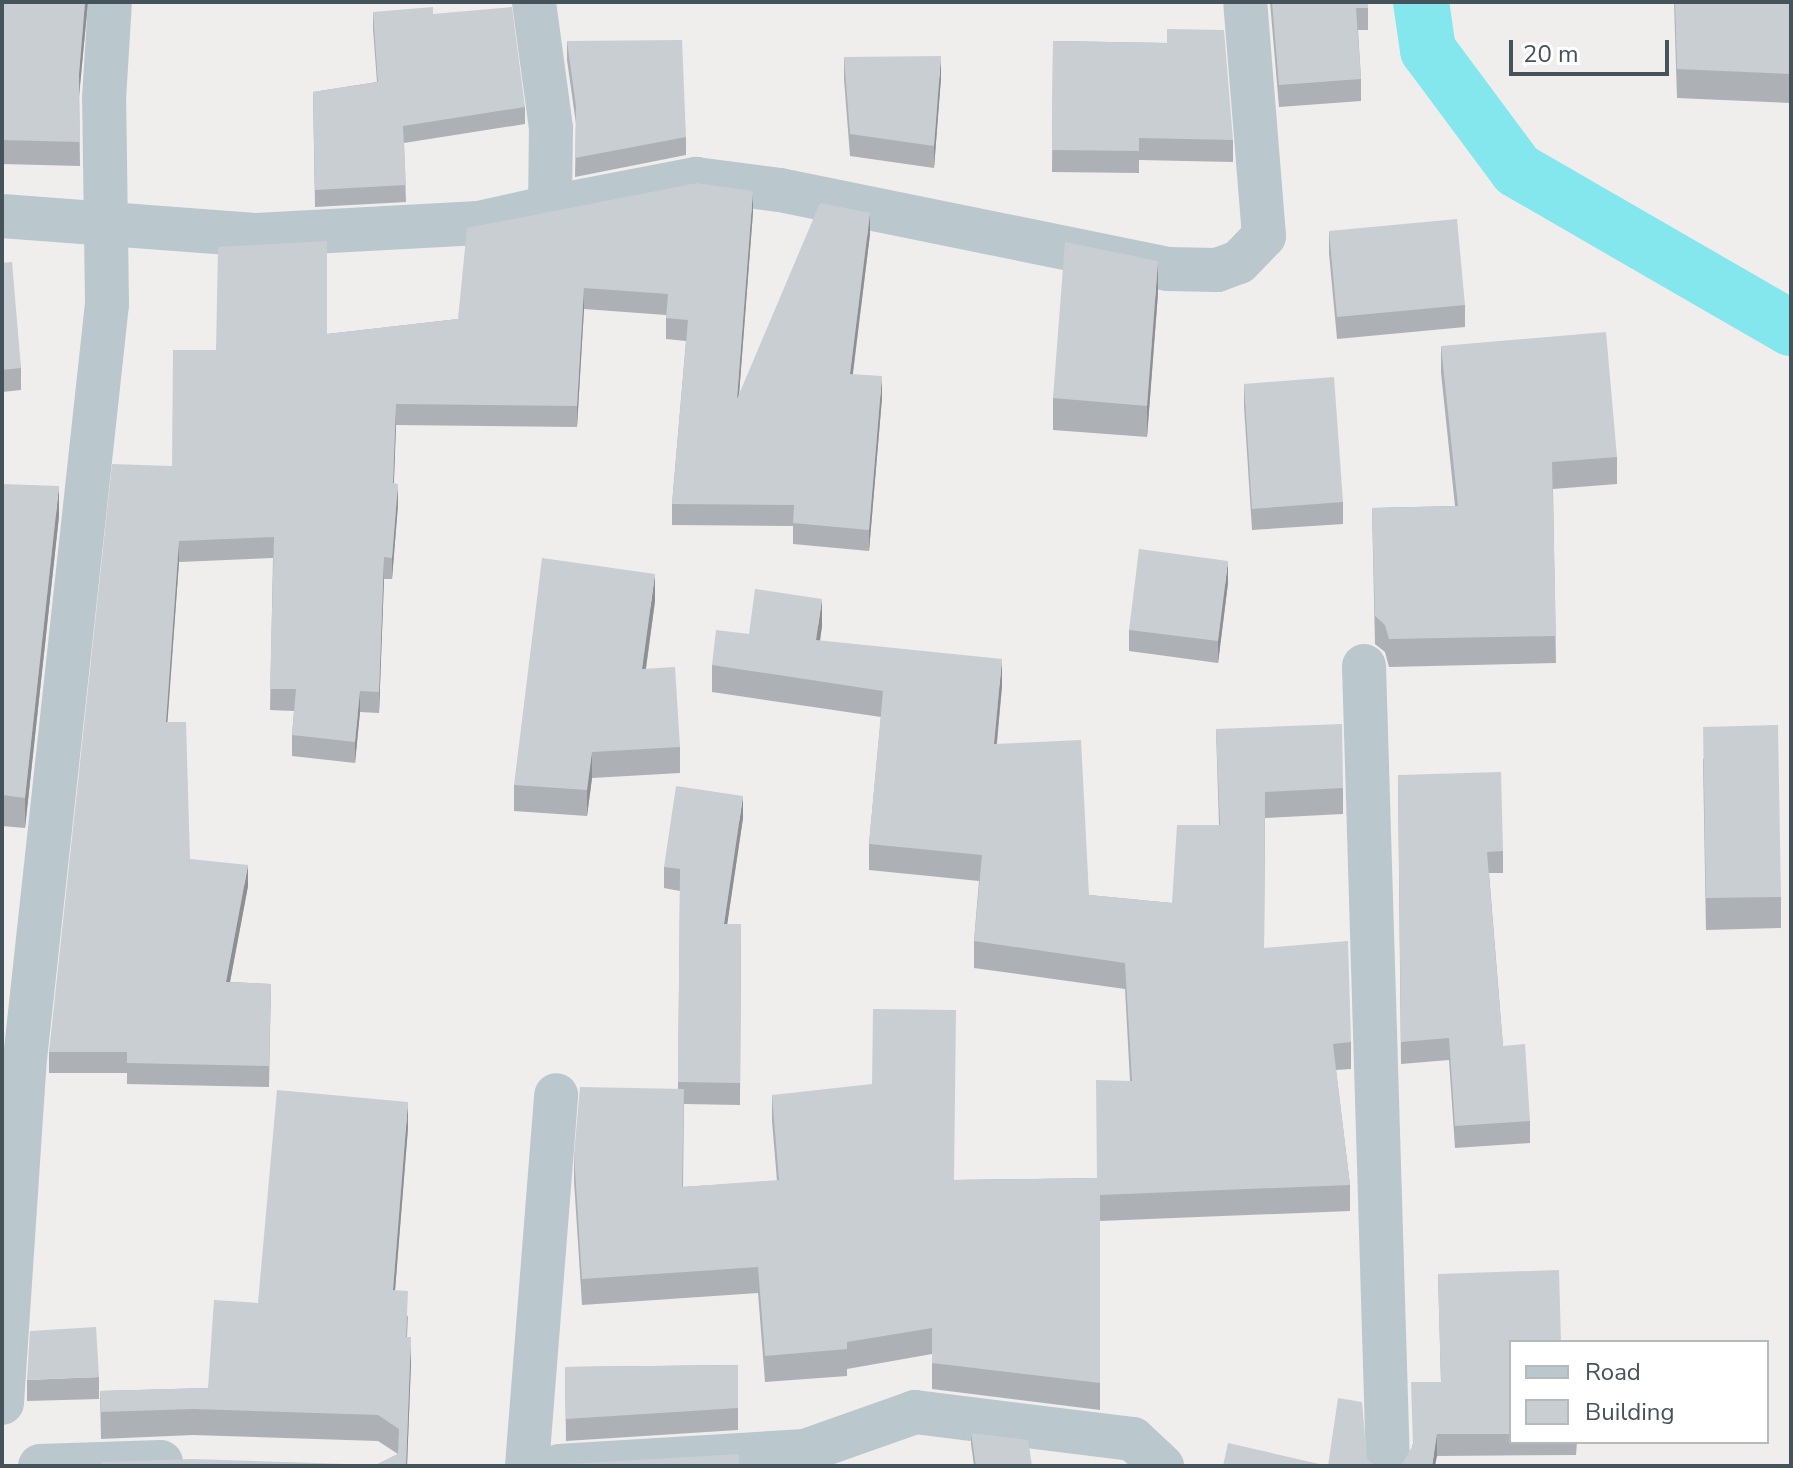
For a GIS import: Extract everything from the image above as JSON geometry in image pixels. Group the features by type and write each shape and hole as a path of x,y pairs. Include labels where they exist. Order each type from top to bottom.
{"street":[{"path":"2,1403 13,1065 107,304 104,99 110,2"},
{"path":"534,2 551,128 550,207"},
{"path":"2,216 257,235 479,223 696,179 780,190 1167,269 1217,270 1239,262 1264,236 1245,2"},
{"path":"1364,666 1388,1466"},
{"path":"527,1466 556,1095"},
{"path":"559,1466 848,1451 915,1412 1133,1439 1162,1466"},
{"path":"40,1466 207,1461"}],"building":[{"path":"2,2 85,2 79,74 80,142 2,140"},
{"path":"1272,2 1368,2 1368,8 1356,8 1361,79 1279,85"},
{"path":"1675,2 1791,2 1791,74 1677,69"},
{"path":"433,7 433,14 512,7 525,107 403,126 406,185 315,190 313,92 378,82 373,12"},
{"path":"1167,29 1224,30 1233,140 1139,138 1139,151 1052,150 1053,41 1167,43"},
{"path":"682,40 686,137 575,158 576,106 567,41"},
{"path":"941,56 934,146 850,134 844,57"},
{"path":"697,183 753,191 737,399 820,203 870,213 850,374 882,376 869,530 793,523 794,505 672,504 688,320 666,318 668,294 584,288 577,406 396,404 393,483 398,484 392,558 384,557 379,692 360,691 355,742 292,735 296,689 270,689 274,537 179,541 166,722 186,722 190,859 248,865 226,982 271,984 269,1066 127,1063 127,1052 49,1052 112,464 172,466 173,350 216,350 218,247 327,241 327,334 458,319 467,228"},
{"path":"1457,219 1465,305 1337,317 1329,231"},
{"path":"1065,242 1158,261 1147,406 1053,398"},
{"path":"12,262 21,368 2,370 2,263"},
{"path":"1606,332 1617,457 1552,462 1556,636 1389,639 1385,625 1375,616 1372,508 1458,506 1441,346"},
{"path":"1334,377 1343,502 1252,509 1244,384"},
{"path":"2,484 59,486 25,798 2,795"},
{"path":"1139,549 1228,561 1218,641 1129,630"},
{"path":"542,558 655,574 642,669 675,667 680,747 592,752 587,790 514,785"},
{"path":"755,589 822,599 816,640 1002,659 994,744 1081,740 1089,895 1172,903 1177,825 1220,825 1216,729 1342,724 1343,788 1265,792 1264,948 1348,941 1351,1042 1333,1044 1350,1185 1100,1195 1100,1383 932,1363 932,1328 847,1342 847,1349 765,1356 758,1267 582,1279 574,1154 580,1087 684,1089 682,1187 779,1180 772,1095 872,1084 873,1009 956,1010 954,1180 1097,1178 1096,1080 1132,1081 1125,963 974,941 982,855 869,844 883,691 712,665 716,630 749,634"},
{"path":"1778,725 1781,897 1706,898 1703,727"},
{"path":"1501,772 1503,851 1487,852 1503,1046 1525,1044 1530,1121 1455,1126 1449,1038 1401,1042 1398,775"},
{"path":"676,786 743,796 724,924 741,924 740,1083 678,1082 680,869 664,867"},
{"path":"277,1090 408,1102 393,1290 408,1291 406,1337 411,1337 406,1466 102,1466 101,1462 192,1459 376,1465 398,1454 399,1429 378,1415 193,1409 101,1412 100,1391 208,1388 214,1300 258,1303"},
{"path":"1559,1270 1561,1340 1509,1340 1509,1434 1437,1434 1432,1466 1401,1466 1413,1445 1411,1382 1441,1382 1438,1274"},
{"path":"96,1327 99,1377 27,1380 30,1331"},
{"path":"738,1365 738,1408 566,1419 565,1367"},
{"path":"1338,1398 1362,1402 1367,1459 1376,1466 1328,1466"},
{"path":"971,1433 1028,1440 1032,1466 976,1466"},
{"path":"1228,1443 1328,1466 1223,1466"},
{"path":"739,1454 739,1466 567,1466 567,1464"}],"waterway":[{"path":"1421,2 1428,50 1517,170 1791,328"}]}
